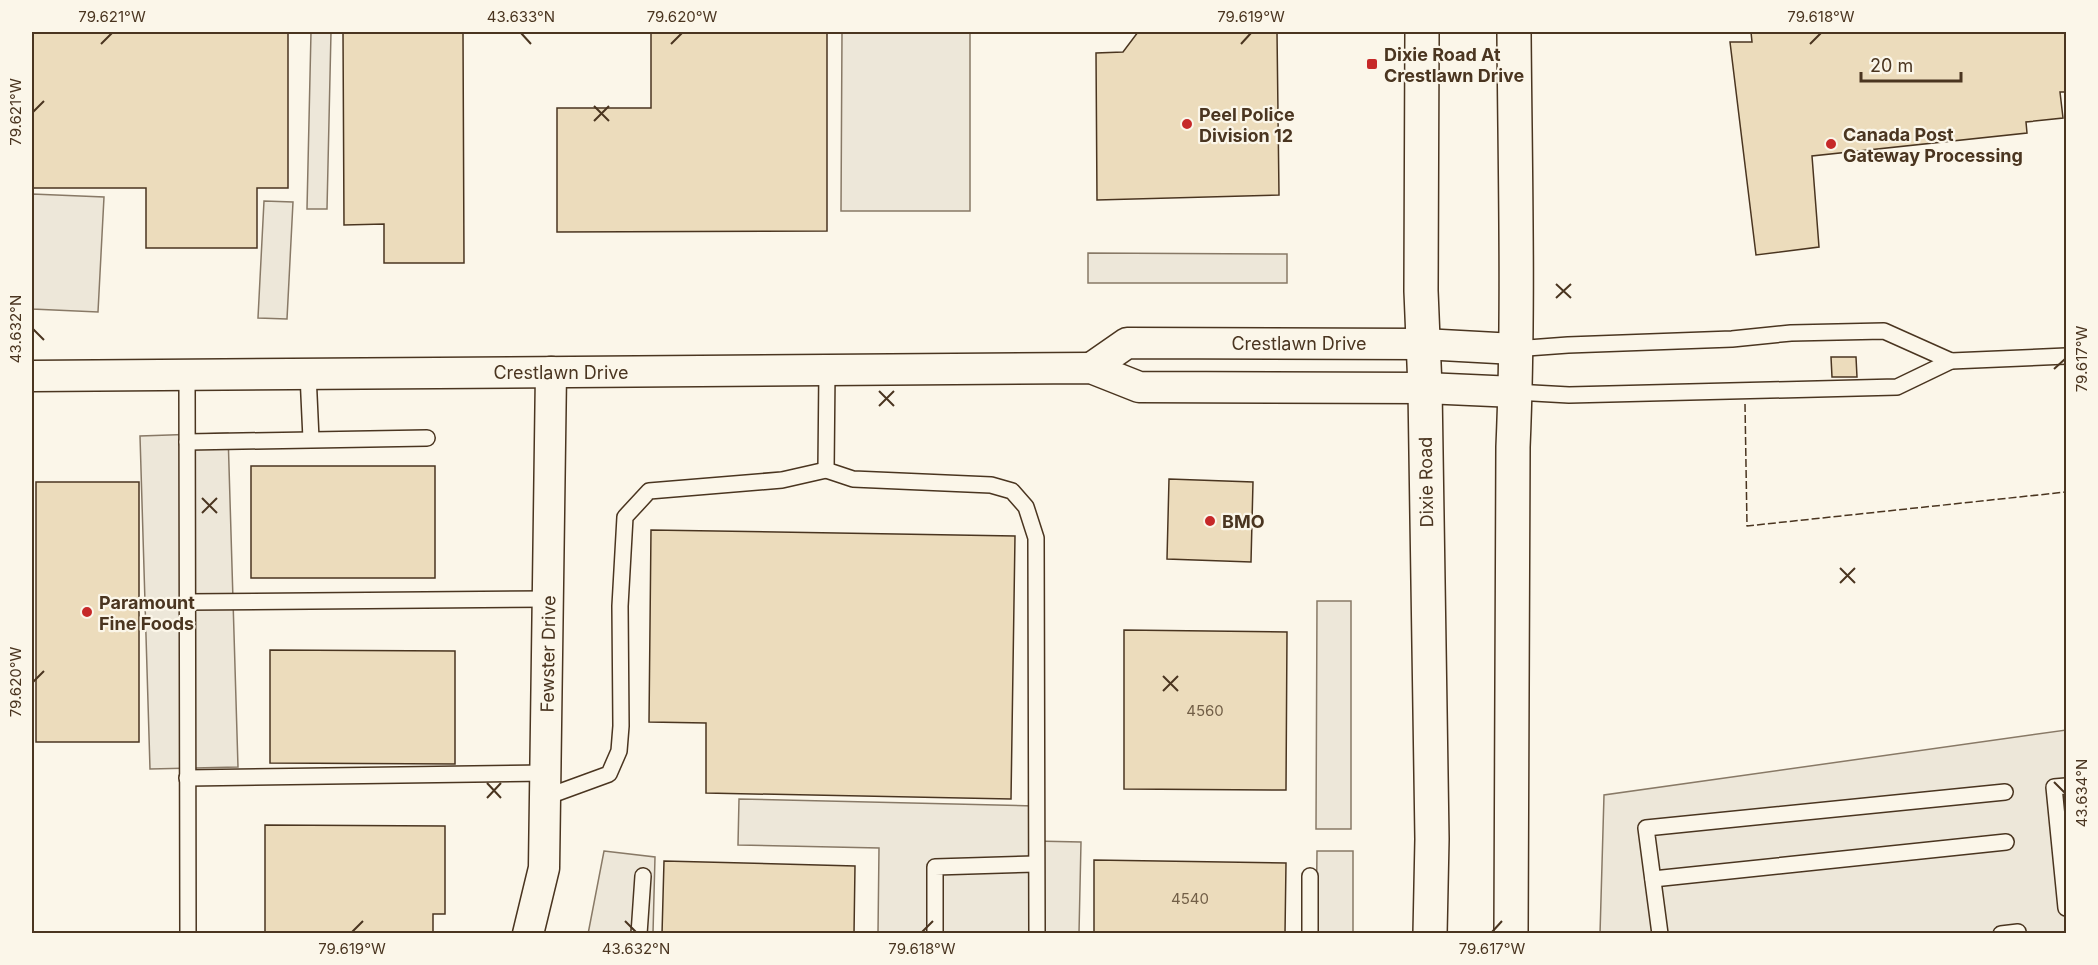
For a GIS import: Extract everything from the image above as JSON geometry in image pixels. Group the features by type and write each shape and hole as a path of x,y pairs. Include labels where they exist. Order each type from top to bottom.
{"main road":[{"name":"Dixie Road","path":"1422,32 1421,291 1425,388 1432,839 1430,933"},
{"path":"1511,933 1515,392 1514,32"}],"street":[{"name":"Crestlawn Drive","path":"1091,368 1127,343 1423,344 1515,349"},
{"name":"Crestlawn Drive","path":"32,376 1091,368 1139,387 1425,388 1515,392"},
{"name":"Fewster Drive","path":"528,933 544,868 547,785 551,372"}],"lane":[{"path":"1515,349 1732,339 1791,333 1884,331 1951,361"},
{"path":"1515,392 1569,395 1897,387 1951,361 2067,356"},
{"path":"826,470 827,370"},
{"path":"308,374 311,439"},
{"path":"187,375 188,933"},
{"path":"187,442 427,438"},
{"path":"187,778 547,785 609,774 619,751 621,726 620,606 625,517 649,491 782,480 826,470 854,479 991,485 1012,491 1026,507 1036,538 1037,933"},
{"path":"188,602 548,599"},
{"path":"2067,786 2054,787 2065,871 2067,908"},
{"path":"1660,933 1646,828 2005,792"},
{"path":"1653,879 2006,842"},
{"path":"935,933 936,867 1036,864"},
{"path":"639,933 643,876"},
{"path":"1310,876 1310,933"},
{"path":"2001,933 2018,932"}],"shaded area":[{"path":"311,32 331,32 327,209 307,209"},
{"path":"842,32 970,32 970,211 841,211"},
{"path":"32,194 104,197 98,312 32,309"},
{"path":"264,201 293,202 287,319 258,318"},
{"path":"1088,253 1287,254 1287,283 1088,283"},
{"path":"228,433 238,767 150,769 140,436"},
{"path":"1317,601 1351,601 1351,829 1316,829"},
{"path":"2066,730 2066,933 1600,934 1604,795"},
{"path":"739,799 1034,806 1034,841 1081,842 1079,933 878,933 879,848 738,845"},
{"path":"604,851 655,857 653,933 588,934"},
{"path":"1317,851 1353,851 1353,933 1316,934"}],"building":[{"path":"32,32 288,32 288,188 257,188 257,248 146,248 146,188 32,188"},
{"path":"343,32 463,32 464,263 384,263 384,224 344,225"},
{"path":"651,32 827,32 827,231 557,232 557,108 651,108"},
{"name":"Peel Police Division 12","path":"1138,32 1277,32 1279,195 1097,200 1096,53 1123,52"},
{"name":"Canada Post Gateway Processing","path":"1751,32 2066,32 2066,92 2060,92 2063,118 2026,122 2027,133 1812,156 1819,247 1756,255 1730,42 1752,42"},
{"path":"1831,357 1856,357 1857,377 1832,377"},
{"path":"251,466 435,466 435,578 251,578"},
{"name":"BMO","path":"1169,479 1253,482 1251,562 1167,559"},
{"name":"Paramount Fine Foods","path":"36,482 139,482 139,742 36,742"},
{"path":"651,530 1015,536 1011,799 706,793 706,723 649,722"},
{"path":"1124,630 1287,632 1286,790 1124,789"},
{"path":"270,650 455,651 455,764 270,763"},
{"path":"265,825 445,826 445,914 433,914 433,934 265,934"},
{"path":"1094,860 1286,863 1285,934 1094,934"},
{"path":"664,861 855,866 854,934 662,934"}],"fence":[{"path":"1745,404 1747,526 2066,492"}],"place":[{"name":"Dixie Road At Crestlawn Drive","path":"1372,64"},
{"name":"Peel Police Division 12","path":"1187,124"},
{"name":"Canada Post Gateway Processing","path":"1831,144"},
{"name":"BMO","path":"1210,521"},
{"name":"Paramount Fine Foods","path":"87,612"}]}
